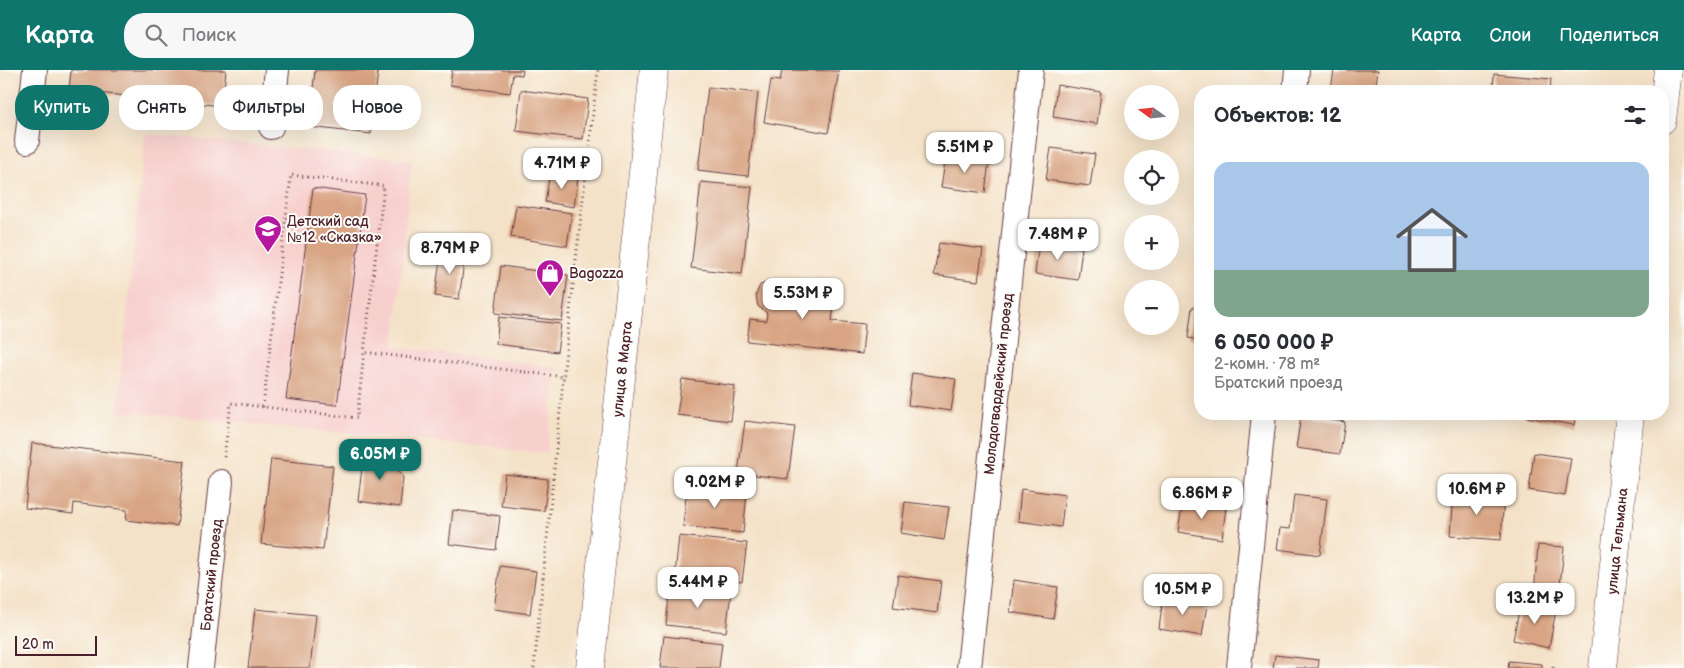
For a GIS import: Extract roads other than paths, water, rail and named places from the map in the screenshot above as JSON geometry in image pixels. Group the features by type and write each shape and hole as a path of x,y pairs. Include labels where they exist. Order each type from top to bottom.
{"street":[{"path":"26,141 35,70"},
{"path":"275,85 277,70"},
{"name":"улица 8 Марта","path":"590,668 654,70"},
{"name":"Молодогвардейский проезд","path":"969,668 1031,70"},
{"path":"1296,85 1297,70"},
{"path":"1666,85 1668,70"},
{"path":"1239,668 1263,420"},
{"name":"улица Тельмана","path":"1603,668 1629,420"},
{"name":"Братский проезд","path":"200,668 221,482"}],"place":[{"name":"Детский сад №12 «Сказка»","path":"268,253"},
{"name":"Bagozza","path":"550,297"}]}
